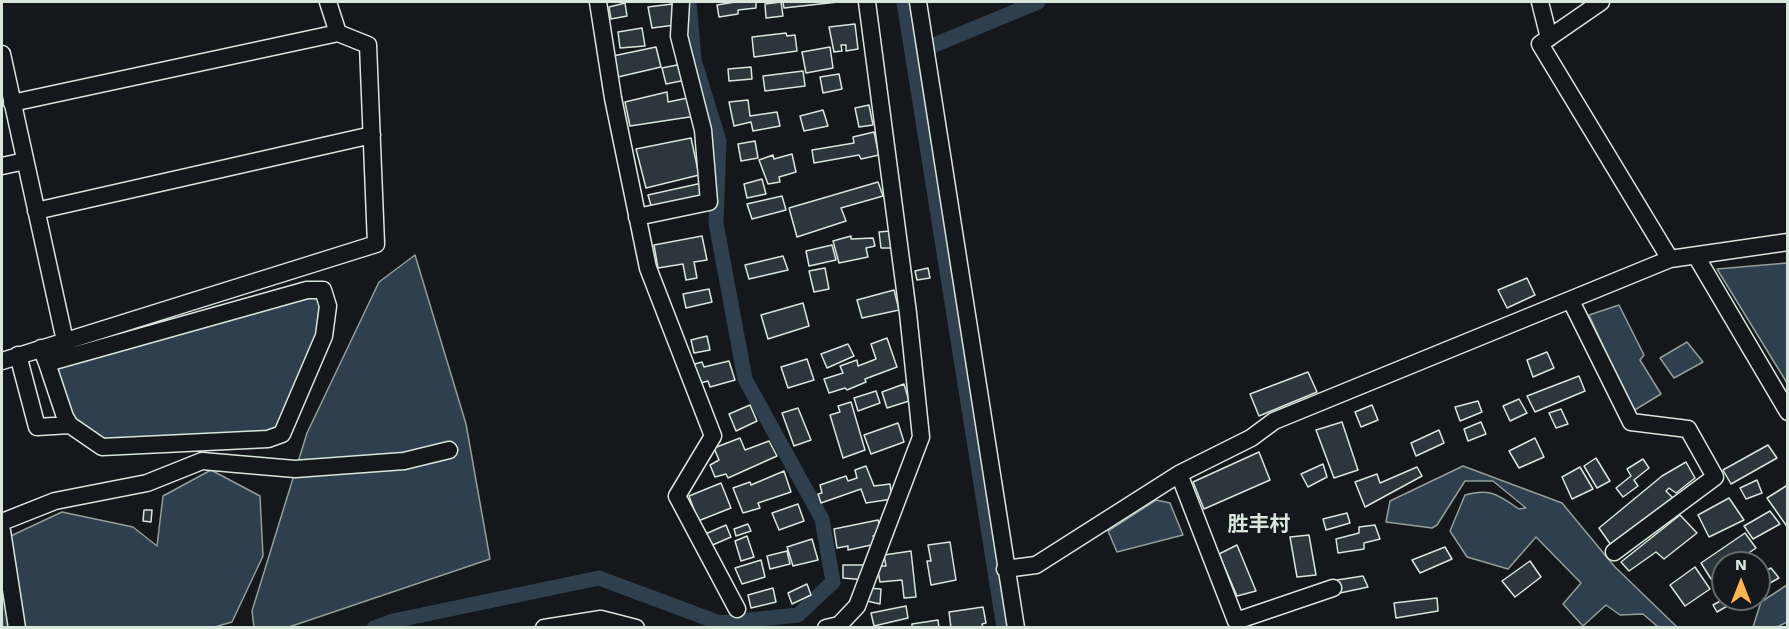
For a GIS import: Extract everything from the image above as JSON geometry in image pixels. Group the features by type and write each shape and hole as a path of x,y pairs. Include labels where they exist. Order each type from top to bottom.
{"street":[{"path":"328,2 338,33"},
{"path":"598,2 613,98 648,268 713,436 677,496 737,609"},
{"path":"637,217 709,202 703,130 679,36 681,2"},
{"path":"826,627 839,625 857,606 921,437 908,313 867,2"},
{"path":"918,2 1005,569 1016,627"},
{"path":"1540,2 1549,38"},
{"path":"1601,2 1540,44 1670,259"},
{"path":"12,104 338,33 369,45 376,243 65,341 44,355"},
{"path":"2,54 65,341"},
{"path":"36,211 372,135"},
{"path":"2,166 25,160"},
{"path":"1005,569 1036,565 1179,474 1251,438 1274,421 1670,259 1788,242"},
{"path":"1696,256 1788,412"},
{"path":"2,361 18,355 44,355 307,290 323,290 328,306 324,336 282,434 268,439 102,447 70,425 65,417 44,355"},
{"path":"1571,301 1631,422 1688,429 1715,477 1614,552"},
{"path":"18,355 37,427 70,425"},
{"path":"2,522 55,501 147,483 202,461 296,469 404,461 449,450"},
{"path":"1179,474 1197,528 1236,621 1333,588"},
{"path":"2,531 17,627"},
{"path":"544,627 601,619 636,627"}],"water":[{"path":"415,255 466,424 490,559 289,627 254,627 252,611 307,433 379,282"},
{"path":"1788,263 1787,383 1717,269"},
{"path":"313,292 323,302 321,331 276,433 98,442 79,429 52,367"},
{"path":"1619,305 1644,355 1640,360 1661,394 1633,411 1589,315"},
{"path":"1687,342 1703,362 1674,378 1660,358"},
{"path":"1463,466 1562,503 1615,567 1677,627 1658,627 1643,614 1620,615 1606,605 1583,626 1563,604 1581,583 1536,537 1508,569 1467,557 1450,531 1465,495 1481,492 1494,494 1519,509 1526,508 1493,481 1465,481 1437,525 1432,528 1386,522 1390,501"},
{"path":"211,470 260,496 263,556 232,622 211,628 2,628 2,540 62,512 133,527 157,546 163,496"},
{"path":"1156,500 1170,503 1183,535 1117,552 1108,531"},
{"path":"1787,585 1787,622 1777,627 1753,627 1758,611 1771,611 1771,595"}],"building":[{"path":"756,2 756,8 738,10 738,14 719,17 717,5"},
{"path":"781,2 783,16 766,18 765,4"},
{"path":"783,2 838,2 784,8"},
{"path":"625,3 627,16 611,19 609,7"},
{"path":"672,4 675,25 652,28 648,7"},
{"path":"855,24 858,49 846,51 846,45 841,45 842,51 834,52 829,27"},
{"path":"642,28 645,46 620,48 618,32"},
{"path":"786,33 787,36 795,35 797,51 754,57 752,37"},
{"path":"656,47 661,67 618,77 613,56"},
{"path":"830,47 833,68 806,73 802,52"},
{"path":"682,64 686,80 666,84 662,68"},
{"path":"751,67 752,79 729,81 728,69"},
{"path":"803,71 805,86 765,91 763,76"},
{"path":"839,74 842,89 823,93 820,77"},
{"path":"667,92 668,102 692,97 696,116 630,126 625,102"},
{"path":"748,100 750,116 777,112 780,126 753,131 751,122 734,126 729,102"},
{"path":"869,105 873,125 859,127 855,108"},
{"path":"823,110 828,126 804,131 800,116"},
{"path":"874,132 879,155 861,159 859,155 814,163 812,150 854,143 853,137"},
{"path":"691,138 699,175 646,188 636,149"},
{"path":"755,141 758,158 741,161 738,144"},
{"path":"792,154 796,172 779,177 780,182 768,184 759,160 773,155 774,159"},
{"path":"762,179 766,194 747,198 744,184"},
{"path":"878,182 883,196 841,208 846,221 797,237 789,208"},
{"path":"702,183 705,197 652,209 648,195"},
{"path":"782,196 786,210 752,219 747,204"},
{"path":"890,231 892,248 881,248 879,232"},
{"path":"702,236 707,260 694,262 697,278 686,280 683,264 658,268 654,245"},
{"path":"851,236 851,239 873,238 875,246 866,248 868,257 839,263 833,241"},
{"path":"832,245 836,260 809,266 806,251"},
{"path":"783,256 788,270 749,279 745,265"},
{"path":"825,268 829,289 814,292 809,271"},
{"path":"928,268 930,278 917,280 915,271"},
{"path":"1527,278 1535,295 1507,308 1498,290"},
{"path":"709,289 712,302 686,308 683,294"},
{"path":"894,290 899,310 862,318 857,300"},
{"path":"803,303 809,326 768,339 761,315"},
{"path":"707,336 710,350 694,353 691,340"},
{"path":"887,338 897,367 865,379 866,382 847,390 845,388 829,393 824,379 843,373 840,366 857,360 858,366 876,359 871,344"},
{"path":"848,344 854,356 827,368 821,354"},
{"path":"1547,352 1554,368 1533,377 1527,360"},
{"path":"807,359 814,380 788,388 781,367"},
{"path":"729,361 735,380 710,387 708,381 697,384 691,365 702,362 704,367"},
{"path":"1308,372 1317,392 1259,416 1250,394"},
{"path":"1579,376 1585,391 1535,412 1527,396"},
{"path":"904,384 909,401 887,408 882,392"},
{"path":"876,391 880,403 858,411 854,398"},
{"path":"1519,399 1527,413 1510,421 1503,406"},
{"path":"1478,401 1482,412 1460,421 1455,407"},
{"path":"851,402 865,450 843,458 830,415 840,412 838,406"},
{"path":"750,405 757,421 736,431 729,414"},
{"path":"1372,405 1378,420 1361,427 1355,412"},
{"path":"798,408 811,440 794,446 782,413"},
{"path":"1561,409 1568,424 1556,428 1549,413"},
{"path":"1342,422 1358,470 1334,478 1316,430"},
{"path":"1481,422 1486,434 1468,441 1464,429"},
{"path":"898,423 904,442 871,454 864,435"},
{"path":"1439,430 1444,443 1416,456 1411,443"},
{"path":"740,438 745,450 769,441 777,456 728,478 726,474 715,477 710,465 719,460 714,448"},
{"path":"1535,438 1544,457 1519,468 1509,451"},
{"path":"1768,445 1777,458 1731,484 1723,470"},
{"path":"1259,452 1270,480 1204,509 1193,482"},
{"path":"1596,458 1610,481 1597,488 1584,466"},
{"path":"1643,459 1649,468 1634,480 1638,486 1623,497 1616,488 1631,476 1627,469"},
{"path":"1686,462 1695,478 1676,493 1669,488 1666,491 1673,498 1611,545 1599,528 1662,476"},
{"path":"1323,464 1327,477 1308,487 1301,474"},
{"path":"866,466 874,486 890,484 892,499 866,503 861,489 821,503 818,494 822,493 820,485 846,476 848,481 857,478 855,470"},
{"path":"1417,467 1422,476 1365,507 1355,482 1377,474 1380,483"},
{"path":"1580,467 1593,489 1572,499 1562,477"},
{"path":"784,471 791,492 758,503 760,508 743,513 733,488 750,482 751,485"},
{"path":"1757,480 1762,493 1746,499 1740,488"},
{"path":"721,483 731,508 698,521 689,496"},
{"path":"1786,486 1788,489 1788,528 1767,498"},
{"path":"1729,498 1744,520 1709,537 1698,515"},
{"path":"798,504 804,521 779,530 772,513"},
{"path":"144,510 152,510 151,522 143,521"},
{"path":"1770,511 1780,524 1753,539 1744,526"},
{"path":"1347,513 1350,523 1326,530 1323,519"},
{"path":"1680,515 1697,533 1664,559 1656,552 1629,571 1621,562"},
{"path":"878,520 882,533 873,536 876,544 848,550 848,546 837,548 834,529"},
{"path":"748,524 751,531 736,536 734,529"},
{"path":"726,525 731,537 708,547 703,535"},
{"path":"1375,525 1380,539 1364,543 1364,549 1338,553 1336,539 1359,533 1359,527"},
{"path":"1745,533 1756,548 1752,551 1719,551"},
{"path":"1309,535 1316,575 1297,577 1290,537"},
{"path":"747,536 754,557 741,561 735,541"},
{"path":"812,539 818,560 793,566 787,547"},
{"path":"950,542 956,580 931,585 927,561 931,561 928,545"},
{"path":"1237,545 1256,591 1237,596 1219,554"},
{"path":"1445,547 1452,559 1420,573 1412,560"},
{"path":"787,551 790,564 770,569 767,556"},
{"path":"911,551 916,597 904,598 902,580 880,582 877,566 886,566 884,555"},
{"path":"1711,556 1711,579 1701,563"},
{"path":"761,560 765,577 742,584 735,568"},
{"path":"1530,561 1541,577 1515,597 1502,581"},
{"path":"843,565 865,565 865,580 843,578"},
{"path":"1695,567 1710,589 1685,606 1670,585"},
{"path":"1771,568 1779,578 1771,582"},
{"path":"1363,576 1368,587 1340,593 1337,580"},
{"path":"807,584 811,595 792,604 788,593"},
{"path":"773,588 776,602 751,608 748,595"},
{"path":"869,588 881,589 880,604 867,601"},
{"path":"1437,598 1438,611 1396,618 1394,603"},
{"path":"906,606 908,618 874,626 871,613"},
{"path":"983,607 986,623 982,624 983,628 951,628 949,612"},
{"path":"938,620 939,628 912,628 912,624"}],"waterway":[{"path":"374,628 393,621 599,578 720,623 798,615 833,582 822,519 745,379 716,223 719,141 694,60 689,2"},
{"path":"904,2 1004,628"},
{"path":"915,53 1038,2"}],"district":[{"name":"胜丰村","path":"1259,525"}]}
